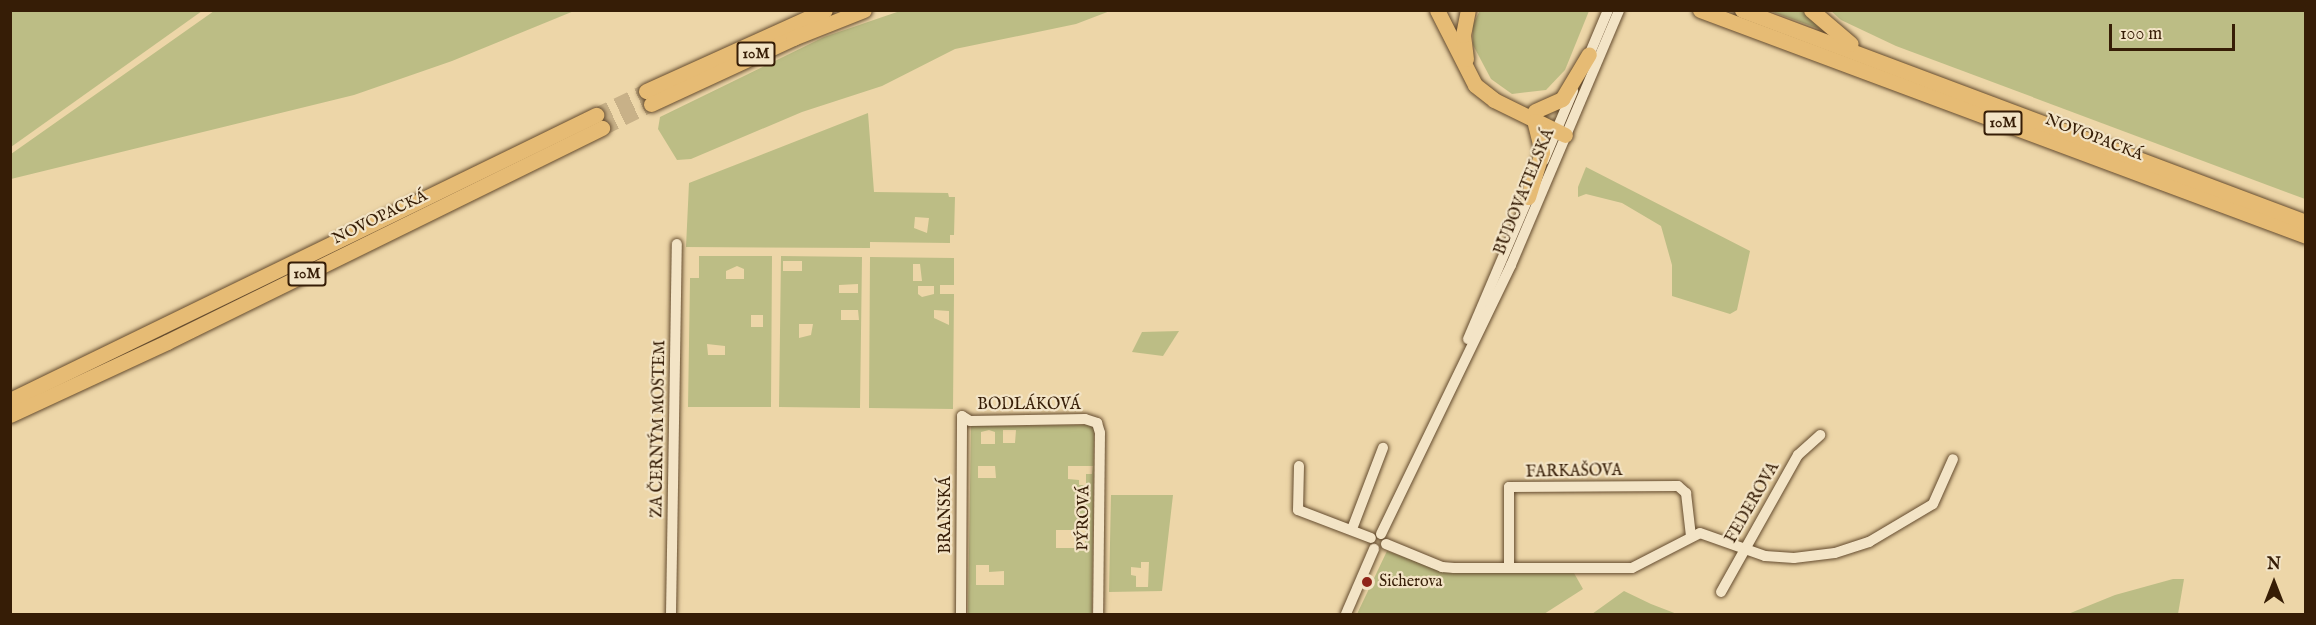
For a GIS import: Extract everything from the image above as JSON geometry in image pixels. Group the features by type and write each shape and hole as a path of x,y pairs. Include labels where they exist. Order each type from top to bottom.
{"highway":[{"name":"10M","path":"825,10 649,98 864,10"},
{"path":"1437,10 1475,85 1562,129"},
{"path":"1468,10 1463,43 1473,73 1494,94 1535,116"},
{"name":"NOVOPACKÁ","path":"1700,10 2306,236"},
{"name":"NOVOPACKÁ","path":"1742,10 2306,222"},
{"path":"1811,10 1838,35 1888,65"},
{"path":"1535,116 1562,99 1589,54"},
{"path":"1528,197 1542,152 1535,116"},
{"name":"NOVOPACKÁ","path":"10,400 599,122 157,348 10,415"}],"street":[{"name":"BUDOVATELSKÁ","path":"1451,381 1511,265 1589,54 1612,14"},
{"name":"BUDOVATELSKÁ","path":"1346,615 1451,381 1528,197 1562,129 1612,14"},
{"name":"ZA ČERNÝM MOSTEM","path":"671,615 677,244"},
{"name":"BODLÁKOVÁ","path":"962,416 969,421 1085,419 1097,423"},
{"name":"BRANSKÁ","path":"961,615 962,416"},
{"name":"PÝROVÁ","path":"1097,423 1100,433 1098,615"},
{"name":"FEDEROVA","path":"1721,592 1798,455 1820,435"},
{"path":"1352,529 1383,448"},
{"path":"1299,466 1298,510 1352,529 1378,542 1442,567 1632,568 1691,536 1704,534 1743,550 1801,558 1835,553 1869,542 1932,504 1953,459"},
{"name":"FARKAŠOVA","path":"1509,567 1509,487 1682,488 1691,536"}],"green space":[{"path":"11,10 202,10 202,11 11,147"},
{"path":"1480,10 1589,11 1565,70 1546,90 1512,94 1491,79 1473,45 1473,25"},
{"path":"214,11 574,11 452,61 354,95 11,179 11,154"},
{"path":"900,11 1110,11 1076,24 955,49 882,86 802,112 691,159 677,160 658,129 660,117 824,37"},
{"path":"1770,11 1803,11 1820,29"},
{"path":"1831,11 2305,11 2305,199 1896,46 1841,20"},
{"path":"868,113 874,192 948,193 949,197 955,197 954,235 950,235 950,243 870,242 870,248 686,247 689,183","holes":["915,217 929,218 927,233 914,228"]},
{"path":"1586,167 1750,251 1737,310 1730,314 1672,296 1672,265 1661,226 1622,203 1586,194 1578,197 1578,187"},
{"path":"699,256 772,256 771,407 688,407 690,278 699,278","holes":["737,266 744,269 744,279 726,279 726,271","751,315 763,315 763,327 751,327","707,344 725,346 725,355 708,355"]},
{"path":"781,256 862,257 860,408 779,407","holes":["783,261 802,261 802,271 783,271","858,284 858,293 839,293 839,285","841,310 858,310 859,320 841,320","799,324 813,324 811,335 799,338"]},
{"path":"870,257 954,258 954,285 940,285 940,294 954,294 953,409 869,408","holes":["913,264 920,264 922,281 913,281","918,286 934,286 934,294 922,297 918,294","934,310 949,311 949,325 934,318"]},
{"path":"1179,331 1163,356 1132,352 1142,332"},
{"path":"1094,425 1092,614 968,614 971,426","holes":["989,430 995,432 995,444 981,444 981,432","1003,430 1016,430 1015,443 1003,443","978,466 995,466 996,478 978,478","1068,466 1093,466 1092,474 1086,474 1086,485 1079,485 1079,480 1068,479","1056,530 1085,530 1085,548 1056,548","976,565 989,565 989,572 1004,571 1004,585 976,585"]},
{"path":"1111,495 1173,495 1162,591 1109,592","holes":["1141,562 1149,562 1148,587 1136,587 1136,576 1131,575 1131,567 1141,568"]},
{"path":"1387,551 1440,570 1574,573 1583,589 1544,614 1357,614"},
{"path":"2173,579 2184,579 2178,614 2068,614 2115,595"},
{"path":"1624,591 1651,604 1677,614 1592,614"}],"tunnel":[{"path":"596,115 646,91"},
{"path":"602,128 651,104"}],"place":[{"name":"Sicherova","path":"1367,582"}]}
